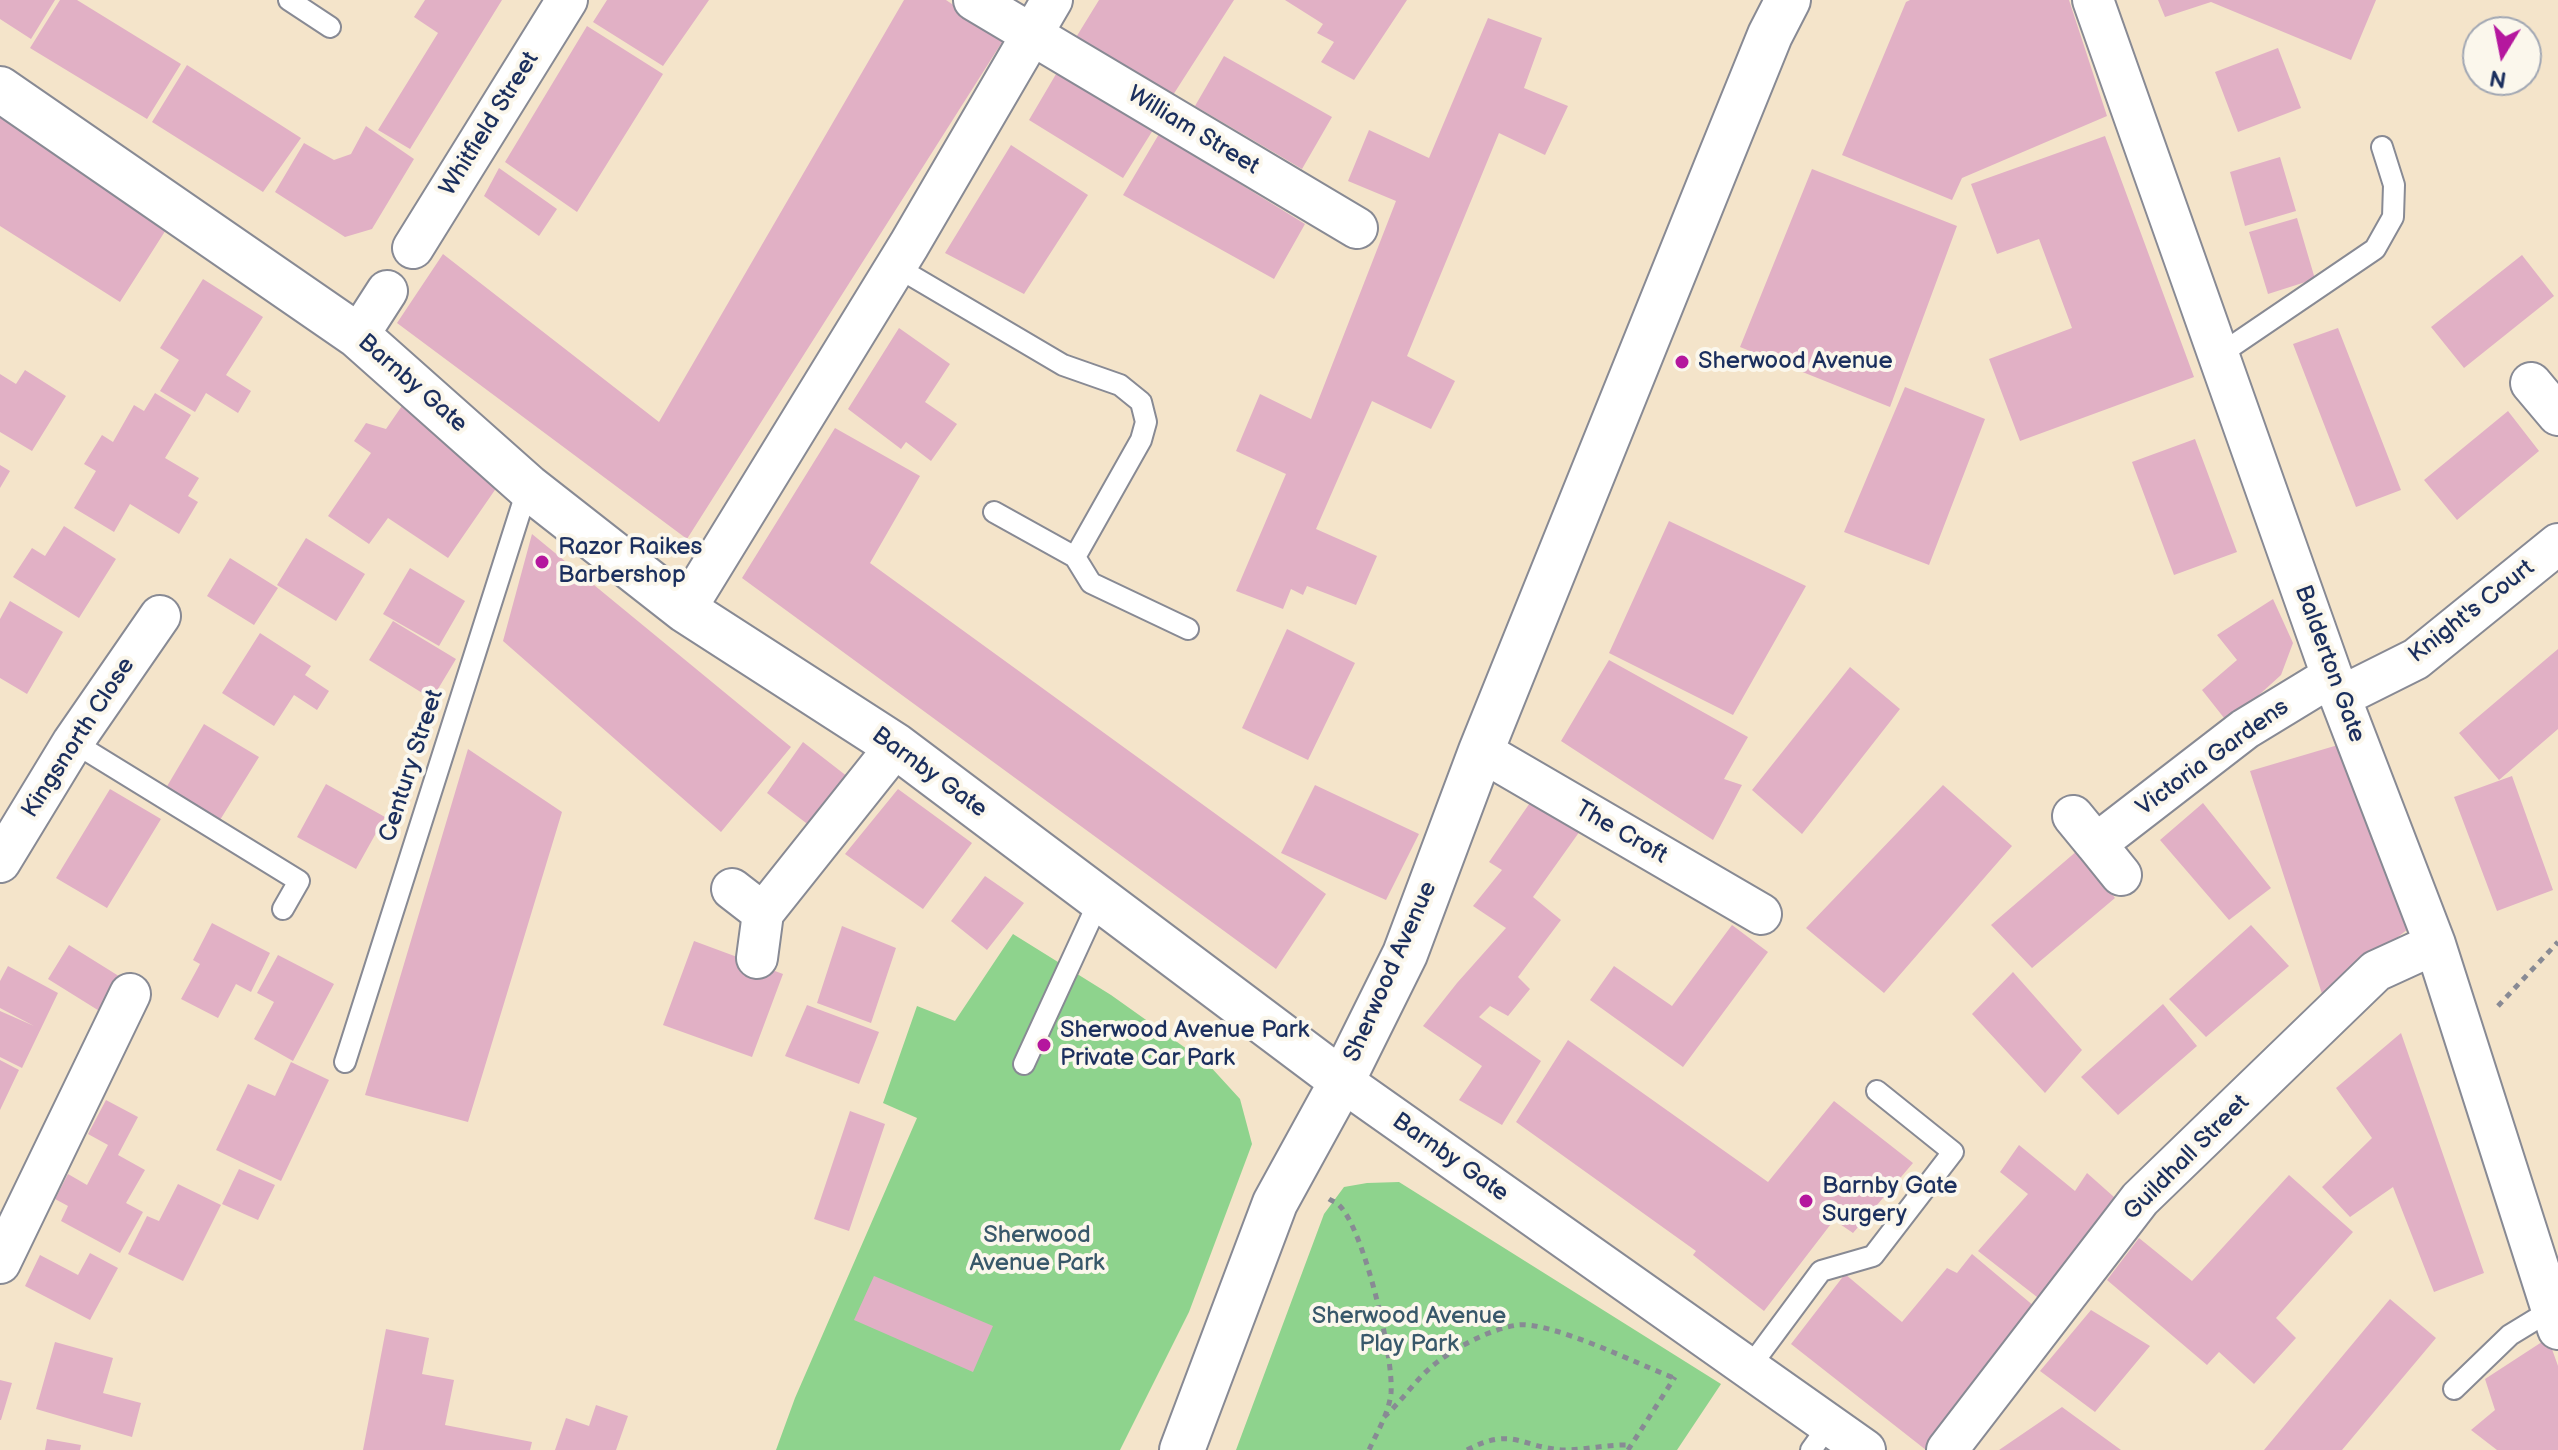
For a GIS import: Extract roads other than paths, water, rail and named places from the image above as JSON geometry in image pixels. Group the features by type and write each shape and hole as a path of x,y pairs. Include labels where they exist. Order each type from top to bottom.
{"street":[{"name":"Whitfield Street","path":"413,248 567,0"},
{"name":"William Street","path":"974,0 1357,228"},
{"path":"685,610 902,255 1052,0"},
{"name":"Sherwood Avenue","path":"1182,1450 1275,1203 1342,1081 1405,954 1481,751 1770,35 1788,0"},
{"name":"Balderton Gate","path":"2093,0 2336,687 2435,944 2465,1041 2544,1247 2555,1320"},
{"name":"Barnby Gate","path":"0,89 358,336 528,487 685,610 896,746 1342,1081 1749,1368 1820,1437 1865,1450"},
{"path":"358,336 387,291"},
{"path":"2531,383 2558,415"},
{"name":"Knight's Court","path":"2336,687 2416,659 2558,544"},
{"name":"Kingsnorth Close","path":"0,862 73,742 160,616"},
{"name":"Victoria Gardens","path":"2121,875 2084,830 2245,729 2336,687"},
{"path":"757,958 763,913 896,746"},
{"name":"The Croft","path":"1481,751 1761,914"},
{"path":"732,889 763,913"},
{"name":"Guildhall Street","path":"1947,1450 2140,1199 2376,971 2435,944"},
{"path":"0,1263 130,994"}],"lane":[{"path":"289,0 330,27"},
{"path":"2219,355 2375,249 2393,217 2394,185 2382,147"},
{"path":"902,255 1063,365 1120,385 1141,402 1146,422 1141,440 1075,557"},
{"name":"Century Street","path":"345,1062 528,487"},
{"path":"994,512 1075,557 1091,583 1188,629"},
{"path":"73,742 299,881 283,909"},
{"path":"1024,1064 1099,901"},
{"path":"1749,1368 1821,1271 1873,1256 1953,1152 1877,1091"},
{"path":"2454,1389 2510,1335 2555,1320"}],"place":[{"name":"Sherwood Avenue","path":"1682,362"},
{"name":"Razor Raikes Barbershop","path":"542,562"},
{"name":"Sherwood Avenue Park Private Car Park","path":"1044,1045"},
{"name":"Barnby Gate Surgery","path":"1806,1201"}],"park label":[{"name":"Sherwood Avenue Park","path":"1037,1250"},
{"name":"Sherwood Avenue Play Park","path":"1409,1331"}]}
